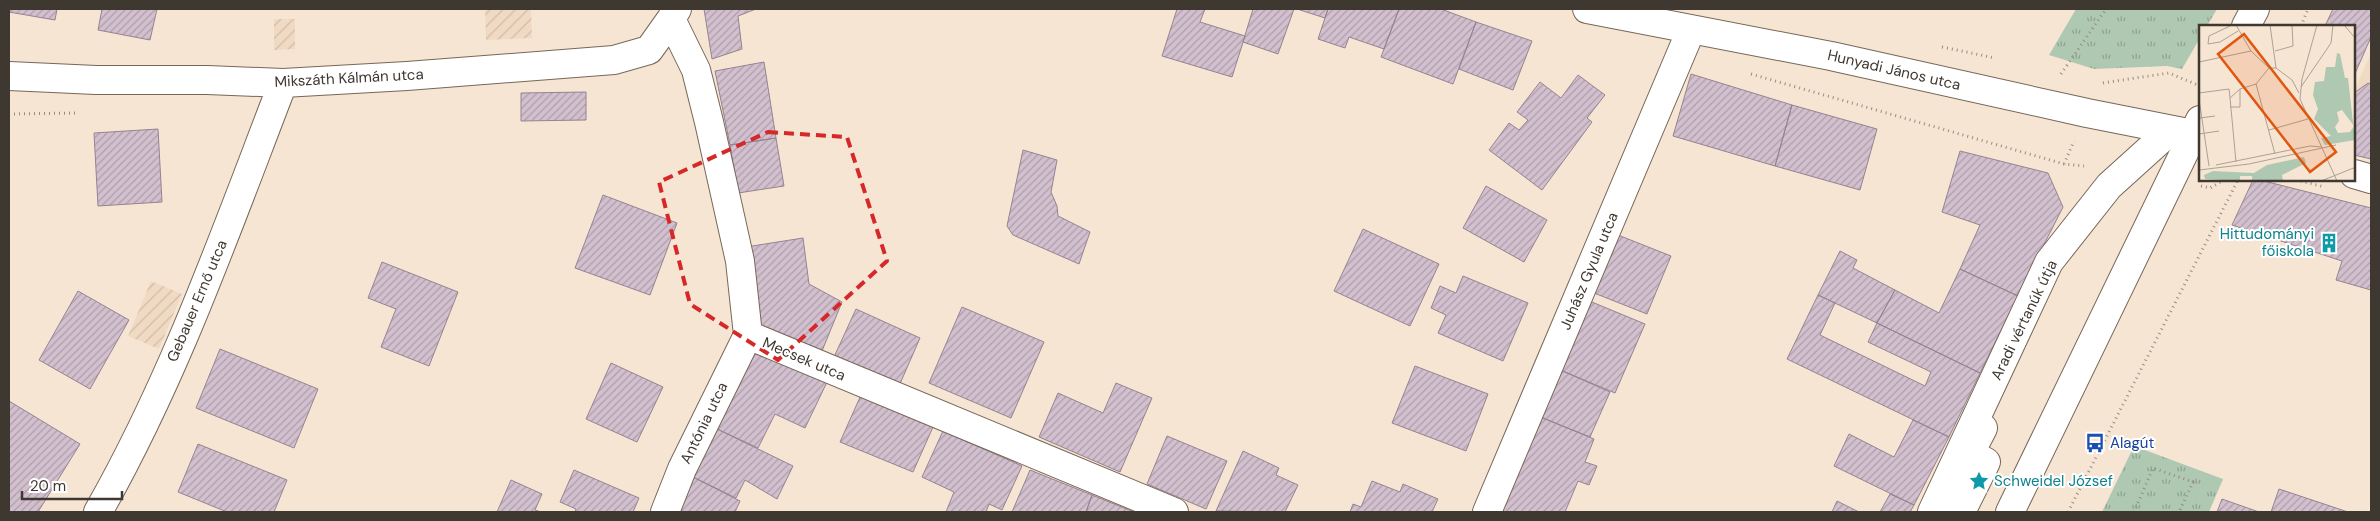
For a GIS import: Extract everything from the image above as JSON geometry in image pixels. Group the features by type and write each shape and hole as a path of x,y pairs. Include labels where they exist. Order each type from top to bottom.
{"street":[{"name":"Hunyadi János utca","path":"1587,9 1832,56 2086,113 2191,130"},
{"path":"2247,25 2255,9"},
{"name":"Mikszáth Kálmán utca","path":"9,76 96,80 207,80 283,83 406,76 614,60 648,50 674,14"},
{"name":"Mecsek utca","path":"674,14 696,70 709,122 740,261 748,335 1174,512"},
{"name":"Juhász Gyula utca","path":"1487,512 1691,30"},
{"name":"Gebauer Ernő utca","path":"98,512 131,454 210,274 283,83"},
{"path":"2010,512 2171,180 2191,130"},
{"name":"Aradi vértanúk útja","path":"1932,512 2049,262 2109,186 2125,170 2191,130"},
{"path":"1961,512 1986,462 1970,453 2060,272 2125,170"},
{"path":"2355,174 2371,179"},
{"name":"Antónia utca","path":"666,512 682,468 748,335"}],"path":[{"path":"2060,74 2106,9"},
{"path":"2301,25 2308,9"},
{"path":"2100,84 2169,73 2199,86"},
{"path":"1748,74 2064,164 2125,170"},
{"path":"2171,180 2210,188 2222,181"},
{"path":"2068,512 2237,181"},
{"path":"2134,512 2153,468 2194,482 2179,512"}],"highlighted area":[{"path":"768,132 847,137 887,261 778,360 690,304 659,182"}],"shaded area":[{"path":"485,9 531,9 532,38 486,40"},
{"path":"274,19 295,19 295,49 274,50"},
{"path":"2371,53 2371,159 2355,155 2355,89"},
{"path":"151,281 182,294 159,349 128,336"}],"green space":[{"path":"2076,9 2217,9 2208,25 2199,25 2199,40 2182,69 2167,66 2094,69 2049,55"},
{"path":"2134,446 2223,479 2209,512 2102,512"}],"building":[{"path":"9,9 57,9 55,20 9,12"},
{"path":"102,9 157,9 150,40 98,30"},
{"path":"704,9 756,9 738,16 742,49 712,59"},
{"path":"1177,9 1205,9 1200,22 1245,36 1232,77 1162,56"},
{"path":"1253,9 1294,9 1278,54 1243,42"},
{"path":"1297,9 1328,9 1325,18"},
{"path":"1328,9 1399,9 1384,49 1349,37 1345,48 1318,39"},
{"path":"1399,9 1441,9 1476,22 1453,84 1381,57"},
{"path":"2333,9 2371,9 2371,37 2355,74 2355,25 2325,25"},
{"path":"1476,22 1532,41 1513,90 1459,69"},
{"path":"764,62 776,138 730,145 715,71"},
{"path":"1691,74 1792,105 1775,166 1673,136"},
{"path":"1578,75 1605,95 1587,118 1592,122 1542,190 1489,150 1509,123 1519,130 1528,120 1517,112 1540,82 1561,98"},
{"path":"2368,83 2371,84 2371,159 2355,155 2355,92"},
{"path":"586,92 586,120 521,121 521,93"},
{"path":"1792,105 1877,129 1860,190 1775,166"},
{"path":"158,129 162,202 98,206 94,133"},
{"path":"776,138 784,186 738,193 730,145"},
{"path":"1023,150 1057,160 1051,192 1057,206 1058,216 1090,232 1079,264 1013,235 1007,226"},
{"path":"1960,151 2048,173 2063,207 2018,296 1960,269 1980,225 1942,212"},
{"name":"Hittudományi főiskola","path":"2253,181 2264,181 2371,208 2371,290 2336,280 2342,261 2232,225"},
{"path":"1486,186 1547,220 1524,262 1463,228"},
{"path":"603,195 677,223 650,295 575,268"},
{"path":"1363,229 1439,264 1410,326 1334,291"},
{"path":"1618,235 1671,256 1647,314 1594,293"},
{"path":"803,238 809,284 842,302 822,351 759,326 746,247"},
{"path":"1840,251 1857,260 1853,268 1895,290 1877,323 1818,295"},
{"path":"382,262 458,292 429,366 381,347 396,309 368,298"},
{"path":"1960,269 2018,296 1980,373 1877,323 1895,290 1939,313"},
{"path":"1463,276 1528,303 1503,361 1438,333 1446,315 1431,308 1440,286 1456,293"},
{"path":"78,291 129,320 90,389 39,360"},
{"path":"1818,295 1835,303 1820,335 1925,386 1931,372 1868,342 1877,323 1980,373 1949,437 1787,359"},
{"path":"1587,300 1645,324 1615,393 1558,369"},
{"path":"962,307 1044,342 1011,418 929,383"},
{"path":"856,309 920,338 899,386 834,357"},
{"path":"755,345 828,380 805,428 775,414 758,448 715,428"},
{"path":"220,349 318,389 294,448 196,408"},
{"path":"611,363 663,387 637,442 586,419"},
{"path":"1415,366 1488,394 1466,451 1392,423"},
{"path":"1558,369 1610,392 1590,437 1538,416"},
{"path":"1116,383 1152,398 1120,472 1039,437 1058,393 1103,413"},
{"path":"861,395 933,427 913,472 840,442"},
{"path":"9,401 80,444 38,512 9,512"},
{"path":"1538,416 1594,439 1585,462 1597,466 1589,485 1578,481 1565,512 1499,512"},
{"path":"1913,420 1949,437 1914,505 1834,466 1849,434 1894,457"},
{"path":"715,428 793,466 777,499 745,480 736,498 693,477"},
{"path":"943,431 1022,466 1002,510 989,504 986,512 946,512 954,492 922,477"},
{"path":"1167,436 1227,461 1206,509 1147,484"},
{"path":"198,444 287,480 274,512 227,512 178,492"},
{"path":"1243,451 1279,468 1276,475 1298,485 1285,512 1216,511"},
{"path":"574,470 639,498 633,512 575,512 576,509 560,502"},
{"path":"1030,470 1092,495 1086,512 1012,512"},
{"path":"693,477 740,501 735,512 676,512"},
{"path":"511,480 542,494 535,510 541,512 497,512"},
{"path":"1372,481 1400,492 1403,484 1438,499 1432,512 1350,512 1353,504 1361,507"},
{"path":"2279,489 2348,512 2271,512"},
{"path":"1890,494 1914,505 1910,512 1880,512"},
{"path":"1092,495 1134,512 1086,512"},
{"path":"2222,499 2259,512 2217,512"},
{"path":"1837,501 1859,512 1832,512"}],"place":[{"name":"Hittudományi főiskola","path":"2329,243"},
{"name":"Alagút","path":"2095,443"},
{"name":"Schweidel József","path":"1979,481"}]}
